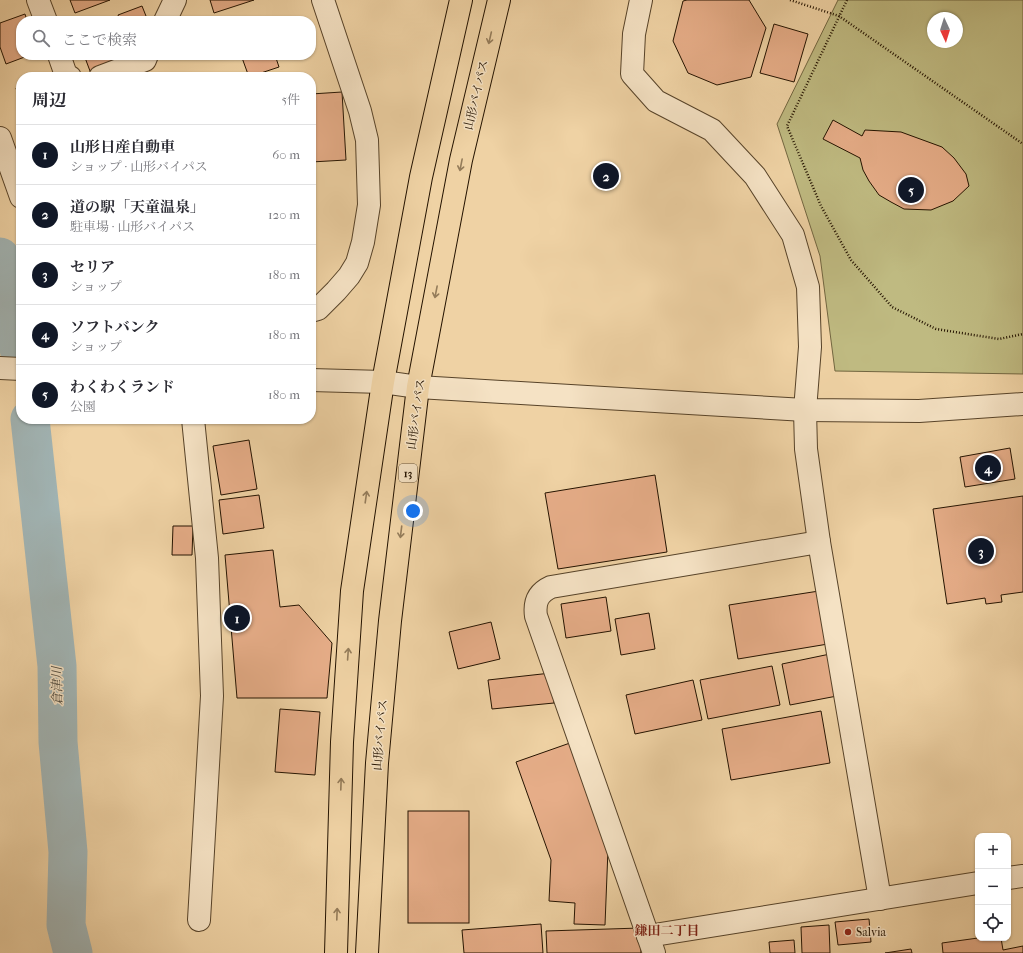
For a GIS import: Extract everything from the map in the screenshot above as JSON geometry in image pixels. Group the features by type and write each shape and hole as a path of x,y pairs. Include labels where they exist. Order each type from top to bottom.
{"highway":[{"path":"336,953 342,742 352,591 383,382 421,177 461,0"},
{"name":"山形バイパス","path":"366,953 377,763 390,621 418,387 462,160 499,0"}],"street":[{"path":"38,0 44,16"},
{"path":"167,16 175,0"},
{"path":"316,309 336,291 349,276 357,263 363,242 369,205 367,140 360,111 323,0"},
{"path":"640,0 634,34 632,74 656,101 712,130 756,176 793,235 808,287 810,347 805,410 806,449 819,542 880,899"},
{"path":"61,60 65,72"},
{"path":"113,72 145,60"},
{"path":"0,138 16,183"},
{"path":"0,368 16,369"},
{"path":"316,380 383,382 418,387 805,410 920,411 1023,404"},
{"path":"194,424 207,558 212,696 199,920"},
{"path":"819,542 551,586 543,591 535,604 536,616 651,945 880,899 975,883"},
{"path":"1011,878 1023,876"}],"path":[{"path":"790,0 839,16 1023,144"},
{"path":"847,0 787,126 821,206 852,260 892,307 936,329 999,339 1023,334"}],"shaded area":[{"path":"838,0 1023,0 1023,374 835,371 820,256 777,124"}],"building":[{"path":"70,0 110,0 75,13"},
{"path":"210,0 254,0 214,13"},
{"path":"749,0 766,28 751,77 717,85 688,73 673,41 683,1"},
{"path":"142,6 146,16 118,16"},
{"path":"16,17 17,60 6,64 0,47 0,23"},
{"path":"774,24 808,34 794,82 760,73"},
{"path":"86,60 123,60 90,71"},
{"path":"243,60 277,60 279,67 264,72 247,72"},
{"path":"342,92 346,160 316,162 316,94"},
{"path":"833,120 862,136 865,130 901,132 942,147 954,158 966,174 969,186 953,201 931,210 904,209 879,195 863,170 860,158 823,139"},
{"path":"249,440 257,489 221,495 213,446"},
{"path":"1010,448 1015,479 965,487 960,457"},
{"path":"655,475 667,552 558,569 545,493"},
{"path":"259,495 264,528 223,534 219,500"},
{"path":"1023,496 1023,592 1001,595 1002,602 986,604 985,598 947,604 933,509"},
{"path":"173,526 193,526 192,555 172,555"},
{"path":"273,550 280,607 299,605 332,643 327,698 237,698 225,555"},
{"path":"819,591 828,644 738,659 729,605"},
{"path":"606,597 611,631 566,638 561,604"},
{"path":"649,613 655,649 621,655 615,619"},
{"path":"491,622 500,659 458,669 449,632"},
{"path":"830,654 837,696 790,705 782,664"},
{"path":"772,666 780,705 708,719 700,680"},
{"path":"551,673 554,703 492,709 488,680"},
{"path":"693,680 702,720 635,734 626,695"},
{"path":"280,709 320,712 315,775 275,772"},
{"path":"821,711 830,763 731,780 722,729"},
{"path":"570,743 608,849 605,925 574,924 575,903 549,901 551,860 516,762"},
{"path":"408,811 469,811 469,923 408,923"},
{"path":"869,919 871,942 838,945 835,922"},
{"path":"541,924 543,953 464,953 462,930"},
{"path":"829,925 830,953 802,953 801,927"},
{"path":"640,928 641,953 547,953 546,931"},
{"path":"975,938 975,941 1002,941 1003,950 1023,946 1023,953 943,953 942,943"},
{"path":"794,940 795,953 770,953 769,942"},
{"path":"911,949 912,953 885,953"}],"waterway":[{"name":"倉津川","path":"0,257 8,304 16,332"},
{"name":"倉津川","path":"31,424 57,666 58,742 68,852 66,925 73,953"}],"place":[{"name":"道の駅「天童温泉」","path":"606,176"},
{"name":"わくわくランド","path":"911,190"},
{"name":"ソフトバンク","path":"988,468"},
{"name":"セリア","path":"981,551"},
{"name":"山形日産自動車","path":"237,618"},
{"name":"Salvia","path":"848,932"}],"district":[{"name":"鎌田二丁目","path":"667,930"}]}
